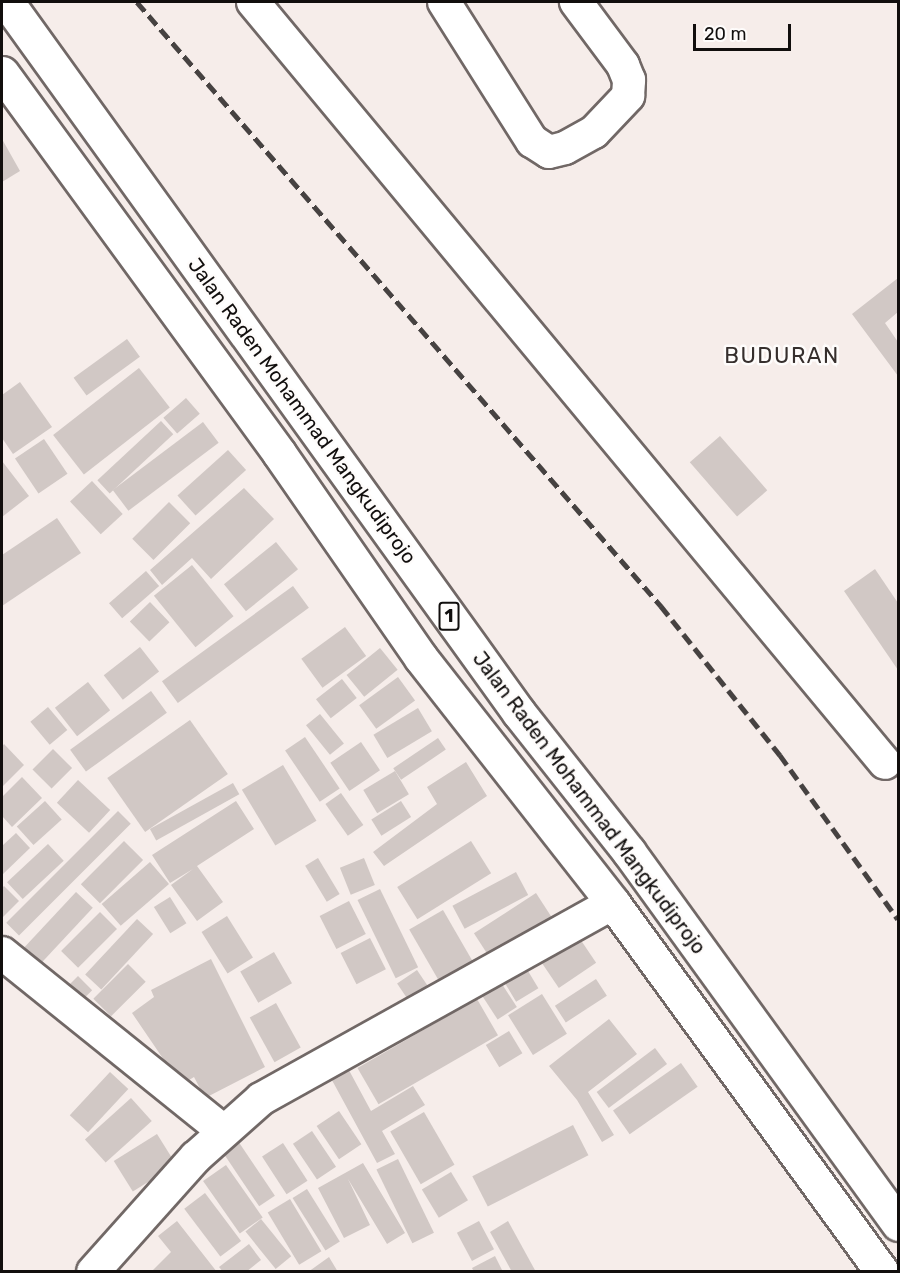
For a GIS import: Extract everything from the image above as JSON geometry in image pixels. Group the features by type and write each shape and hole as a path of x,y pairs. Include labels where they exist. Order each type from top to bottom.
{"highway":[{"name":"Jalan Raden Mohammad Mangkudiprojo","path":"14,4 462,634 519,712 629,852 898,1224"},
{"name":"Jalan Raden Mohammad Mangkudiprojo","path":"2,73 279,453 421,658 613,903 882,1272"},
{"path":"421,658 444,657 462,634"},
{"path":"485,741 481,724 489,714 501,709 519,712"}],"street":[{"path":"253,2 894,768"},
{"path":"444,2 532,141 549,152 565,148 594,132 628,96 629,80 623,65 576,2"},
{"path":"93,1272 222,1130 283,1085 613,903"},
{"path":"2,953 222,1130"}],"building":[{"path":"2,139 20,171 2,182"},
{"path":"898,278 898,312 885,323 898,342 898,376 852,314"},
{"path":"127,339 140,357 87,396 74,378"},
{"path":"139,368 170,407 84,475 53,435"},
{"path":"20,382 52,427 13,454 2,438 2,395"},
{"path":"186,398 200,414 177,434 163,418"},
{"path":"161,421 173,434 110,493 97,480"},
{"path":"203,422 219,443 128,511 113,490"},
{"path":"720,436 767,490 737,517 690,462"},
{"path":"44,439 67,474 38,493 15,459"},
{"path":"228,450 246,470 196,516 177,496"},
{"path":"2,461 29,496 2,517"},
{"path":"92,481 123,514 101,534 70,501"},
{"path":"244,488 274,519 211,579 192,558 162,585 150,570"},
{"path":"169,502 190,523 153,560 132,539"},
{"path":"57,518 81,553 2,606 2,555"},
{"path":"276,542 298,569 246,611 224,584"},
{"path":"192,565 234,616 195,647 154,596"},
{"path":"875,569 898,603 898,670 844,591"},
{"path":"146,571 159,586 122,618 109,603"},
{"path":"293,586 309,608 178,703 162,681"},
{"path":"150,602 169,622 149,642 130,621"},
{"path":"345,627 366,656 322,688 301,659"},
{"path":"140,647 159,671 123,700 104,675"},
{"path":"380,648 398,670 364,697 347,675"},
{"path":"398,677 415,700 376,729 359,705"},
{"path":"342,679 357,698 331,718 316,699"},
{"path":"88,682 110,710 77,736 55,708"},
{"path":"151,691 167,713 86,772 70,750"},
{"path":"48,707 67,730 50,745 30,722"},
{"path":"418,708 432,731 387,758 373,735"},
{"path":"320,714 344,744 330,755 306,725"},
{"path":"190,720 228,774 145,832 107,778"},
{"path":"305,737 340,788 320,802 285,750"},
{"path":"438,738 446,750 401,780 393,768"},
{"path":"361,742 380,770 349,791 330,763"},
{"path":"4,744 24,765 2,787 2,747"},
{"path":"53,749 72,768 52,789 32,770"},
{"path":"466,762 487,796 384,866 373,852 437,804 427,787"},
{"path":"283,765 316,821 275,845 242,790"},
{"path":"395,771 409,794 377,813 363,790"},
{"path":"22,777 42,798 12,827 2,816 2,797"},
{"path":"78,780 110,810 89,833 57,803"},
{"path":"233,783 239,794 156,840 150,829"},
{"path":"341,793 363,825 348,836 325,804"},
{"path":"45,801 62,820 33,845 17,826"},
{"path":"236,801 254,829 197,866 223,902 197,921 171,885 193,869 170,883 152,855"},
{"path":"401,801 411,817 381,836 371,820"},
{"path":"118,811 131,824 19,935 6,923"},
{"path":"16,833 30,848 2,875 2,846"},
{"path":"124,841 143,860 100,903 81,884"},
{"path":"471,841 491,873 417,919 397,887"},
{"path":"48,844 64,861 23,899 7,882"},
{"path":"318,858 340,894 327,902 305,866"},
{"path":"364,858 375,885 351,895 340,868"},
{"path":"150,862 169,884 121,926 102,904"},
{"path":"516,872 528,895 465,929 452,906"},
{"path":"4,886 19,901 2,918 2,888"},
{"path":"380,889 418,967 396,978 358,900"},
{"path":"76,892 93,908 39,965 22,950"},
{"path":"536,893 552,918 490,958 474,933"},
{"path":"170,897 186,923 170,933 154,907"},
{"path":"349,901 366,934 336,949 320,916"},
{"path":"443,910 472,961 439,981 409,930"},
{"path":"100,912 117,929 78,968 61,951"},
{"path":"227,916 253,958 228,973 202,932"},
{"path":"137,919 153,934 101,990 85,975"},
{"path":"576,933 596,963 559,988 539,958"},
{"path":"370,938 386,969 356,984 341,953"},
{"path":"274,952 292,983 258,1003 240,971"},
{"path":"211,959 265,1067 205,1098 194,1077 181,1085 132,1013 154,997 151,990"},
{"path":"128,964 146,982 111,1016 93,999"},
{"path":"525,966 538,988 516,1002 503,979"},
{"path":"417,970 433,994 413,1007 397,983"},
{"path":"78,976 92,990 72,1010 58,996"},
{"path":"596,979 607,996 566,1022 555,1006"},
{"path":"500,981 517,1007 498,1020 481,994"},
{"path":"542,994 567,1034 533,1055 508,1015"},
{"path":"477,999 498,1035 378,1104 357,1068"},
{"path":"276,1003 301,1048 274,1062 250,1018"},
{"path":"609,1019 637,1054 588,1092 614,1135 602,1142 577,1100 549,1066"},
{"path":"509,1031 522,1053 499,1067 486,1045"},
{"path":"655,1048 667,1064 609,1108 597,1092"},
{"path":"344,1061 371,1111 413,1086 425,1105 382,1131 395,1154 377,1163 327,1071"},
{"path":"681,1063 698,1087 630,1134 613,1111"},
{"path":"110,1072 128,1089 88,1132 70,1115"},
{"path":"131,1098 152,1121 106,1163 85,1139"},
{"path":"339,1111 361,1144 339,1159 317,1126"},
{"path":"424,1112 454,1165 421,1184 390,1132"},
{"path":"573,1125 588,1155 488,1207 472,1176"},
{"path":"312,1131 336,1167 317,1180 293,1144"},
{"path":"157,1134 176,1165 133,1192 114,1161"},
{"path":"238,1141 275,1196 259,1206 222,1152"},
{"path":"283,1143 308,1181 287,1194 262,1157"},
{"path":"398,1159 434,1233 412,1243 376,1170"},
{"path":"363,1163 405,1233 387,1244 348,1179 370,1225 344,1238 318,1188"},
{"path":"226,1165 263,1217 240,1233 203,1181"},
{"path":"451,1172 468,1200 439,1218 422,1190"},
{"path":"307,1189 340,1242 325,1251 293,1198"},
{"path":"205,1193 241,1241 220,1257 184,1209"},
{"path":"290,1199 321,1251 299,1265 268,1212"},
{"path":"261,1219 291,1256 276,1269 245,1232"},
{"path":"177,1221 217,1272 151,1272 171,1252 158,1236"},
{"path":"479,1221 494,1249 472,1261 457,1233"},
{"path":"508,1221 536,1272 512,1272 490,1232"},
{"path":"249,1244 261,1260 246,1272 223,1272 219,1267"},
{"path":"495,1256 503,1272 474,1272 472,1268"},
{"path":"329,1257 338,1272 308,1272"}],"railway":[{"path":"137,2 661,606 780,755 898,919"}],"district":[{"name":"BUDURAN","path":"782,356"}]}
